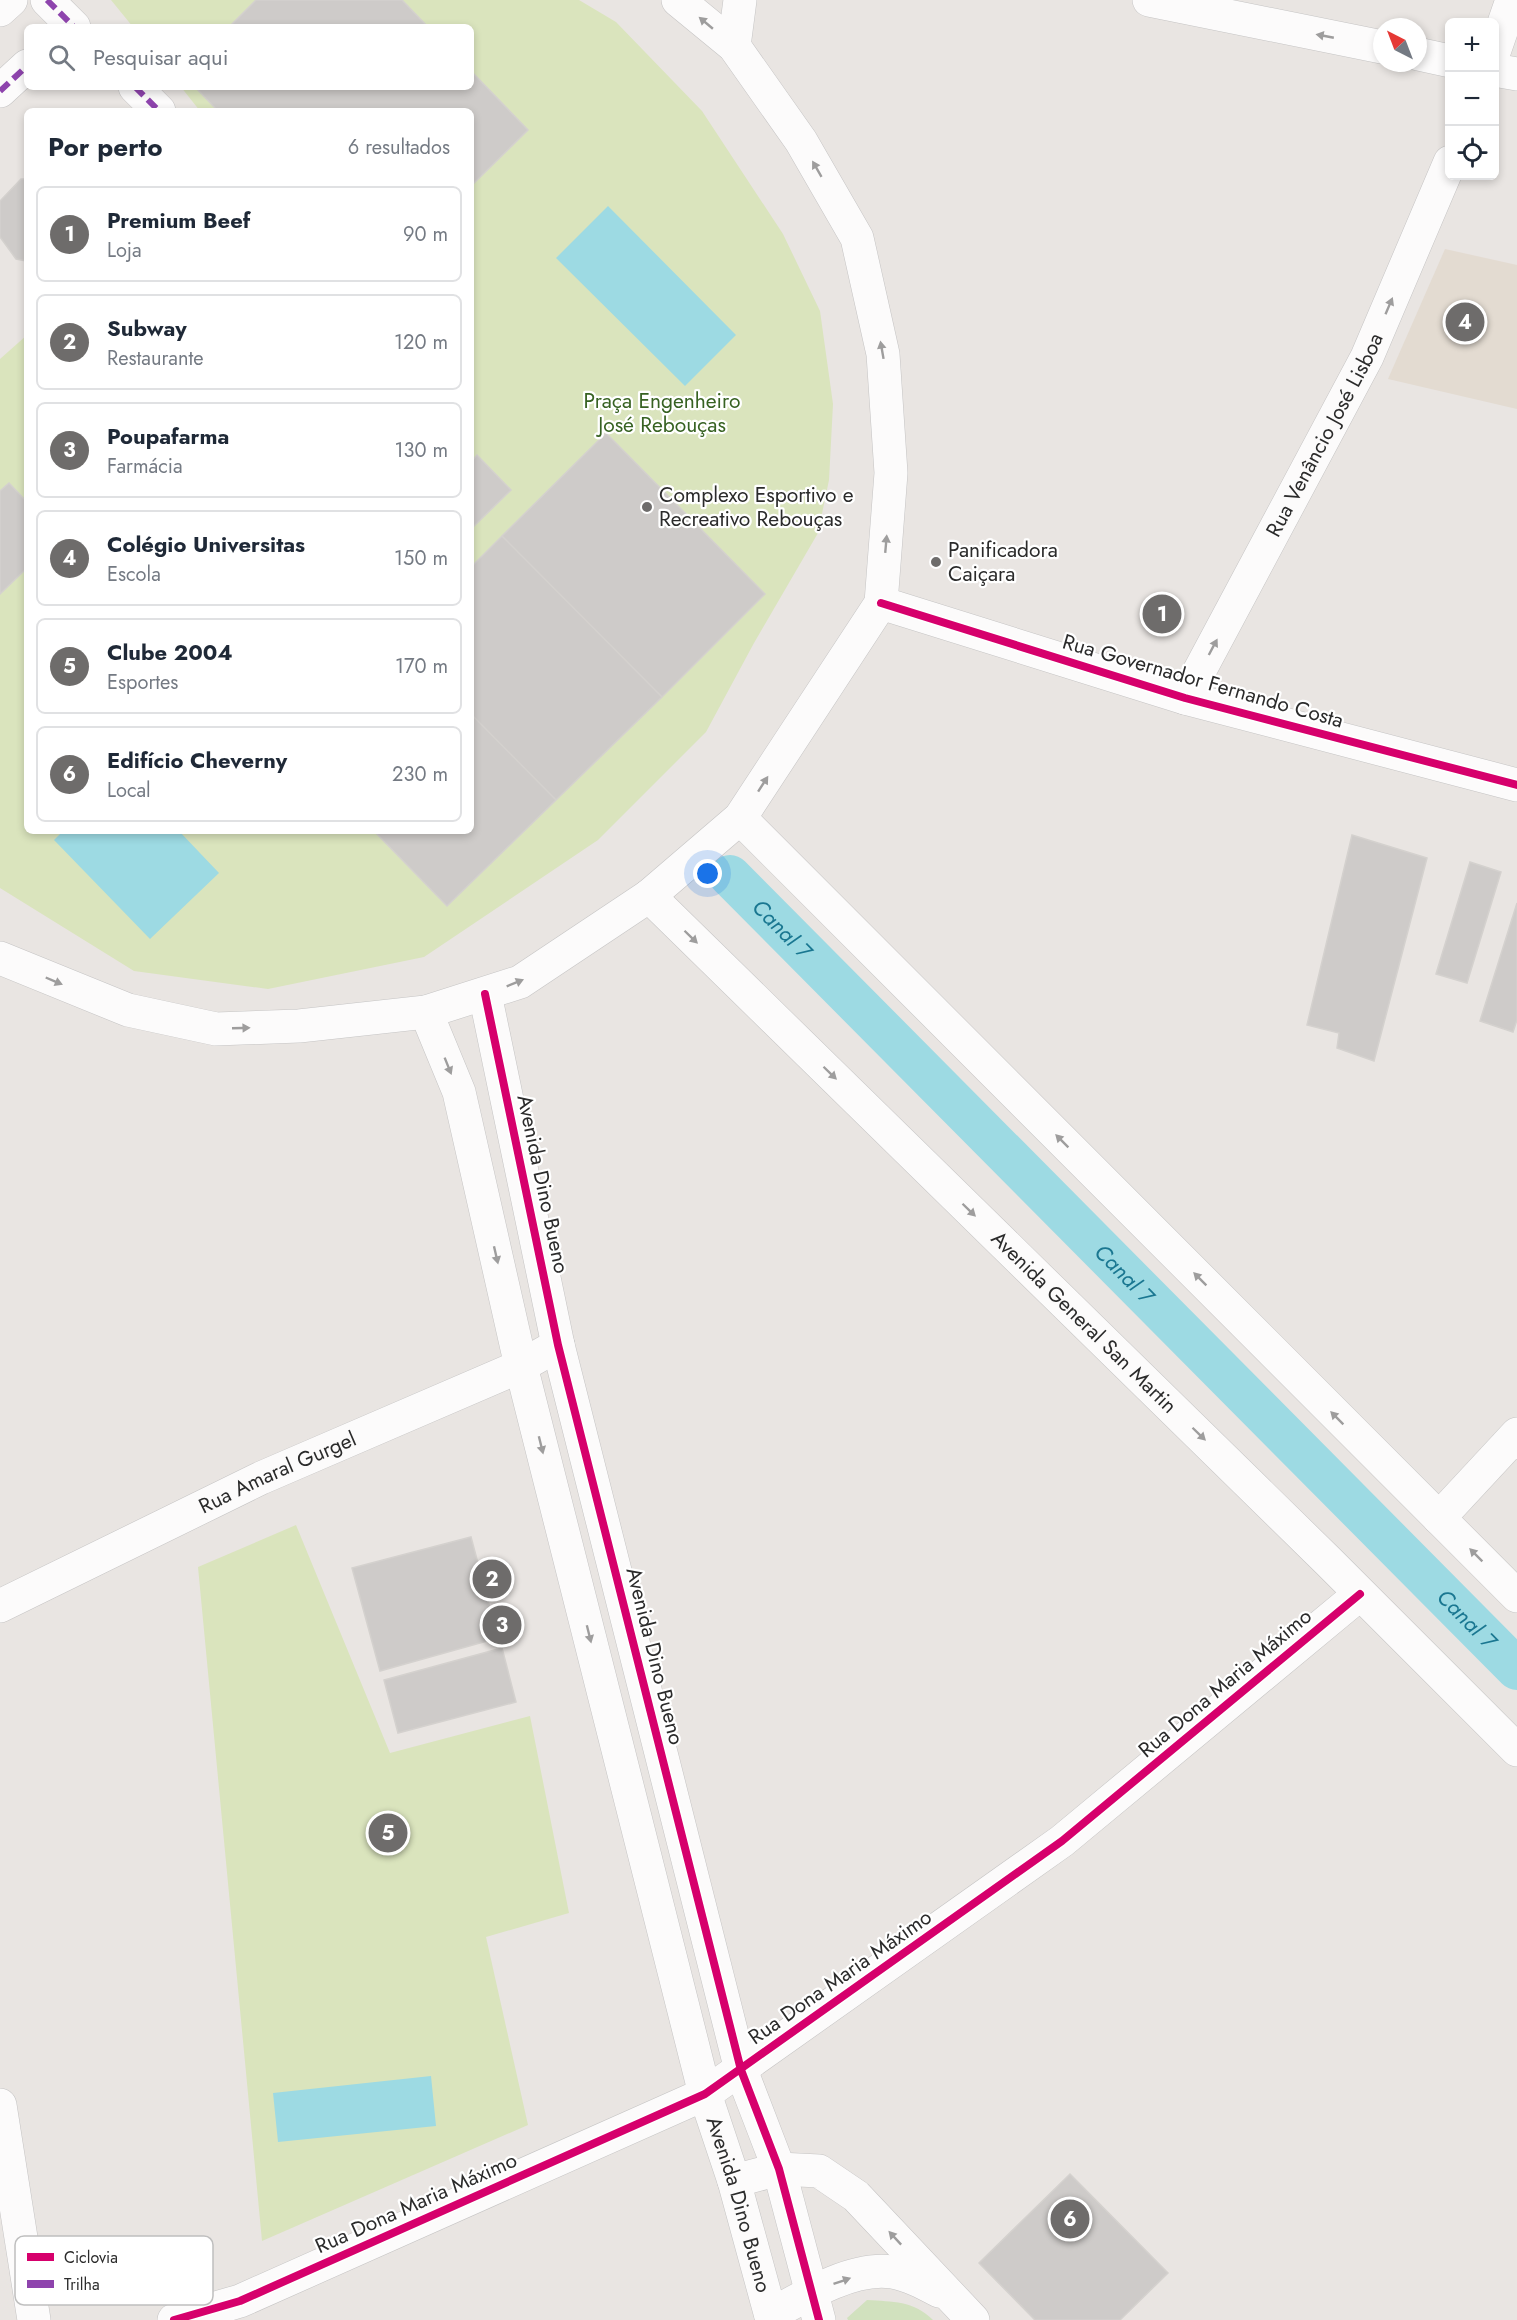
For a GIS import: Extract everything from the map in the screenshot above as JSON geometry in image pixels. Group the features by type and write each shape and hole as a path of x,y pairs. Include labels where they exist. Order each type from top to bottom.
{"street":[{"path":"0,10 11,0"},
{"path":"47,0 70,24"},
{"path":"0,958 128,1010 216,1029 299,1026 426,1012 520,982 649,896 740,818 881,603 891,473 883,354 857,238 801,141 734,46 678,0"},
{"path":"734,46 740,0"},
{"path":"1149,0 1373,45"},
{"path":"1499,38 1512,0"},
{"path":"1427,56 1445,60"},
{"path":"0,91 24,69"},
{"path":"1499,71 1517,74"},
{"path":"138,90 156,108"},
{"name":"Rua Venâncio José Lisboa","path":"1185,698 1367,357 1445,172"},
{"name":"Rua Governador Fernando Costa","path":"881,603 1185,698 1517,785"},
{"path":"740,818 1517,1596"},
{"name":"Avenida General San Martin","path":"649,896 1517,1750"},
{"name":"Avenida Dino Bueno","path":"485,994 558,1345 741,2070 779,2169 816,2306"},
{"name":"Avenida Dino Bueno","path":"426,1012 459,1092 521,1366 705,2094 734,2181 772,2318"},
{"name":"Rua Amaral Gurgel","path":"0,1606 261,1478 521,1366 558,1345"},
{"path":"1439,1518 1517,1434"},
{"name":"Rua Dona Maria Máximo","path":"174,2320 240,2301 705,2094 1062,1841 1360,1594"},
{"path":"0,2105 21,2236"},
{"path":"734,2181 779,2169 819,2171 856,2196 973,2320"},
{"path":"772,2318 816,2306 865,2273 891,2272 918,2280 949,2296"},
{"path":"32,2305 34,2320"}],"shaded area":[{"path":"1445,249 1517,265 1517,409 1388,379"}],"green space":[{"name":"Complexo Esportivo e Recreativo Rebouças","path":"111,0 579,0 616,22 702,111 783,234 820,311 833,404 829,480 818,533 754,643 706,732 598,840 424,957 268,989 134,971 0,888 0,359 24,338 24,834 474,834 474,108 198,108 183,90 474,90 474,24 131,24"},
{"path":"296,1525 390,1753 530,1716 569,1913 486,1937 528,2125 262,2241 198,1567"},
{"path":"867,2300 910,2305 933,2320 848,2320 847,2318"}],"water":[{"path":"608,206 736,335 685,386 556,258"},
{"path":"60,834 182,834 219,873 150,939 54,840"},
{"path":"431,2076 436,2126 278,2142 273,2093"}],"building":[{"path":"256,0 402,0 425,24 232,24"},
{"path":"474,74 528,130 474,183 474,108 215,108 198,90 474,90"},
{"path":"21,179 24,179 24,260 16,259 0,237 0,201"},
{"path":"606,433 765,594 662,697 502,536"},
{"path":"477,455 511,490 474,526 474,458"},
{"path":"9,483 24,499 24,571 0,594 0,491"},
{"path":"502,536 662,697 556,800 474,717 474,564"},
{"path":"474,717 556,800 447,906 377,834 474,834"},
{"path":"1352,835 1427,858 1374,1061 1337,1048 1339,1033 1307,1025"},
{"path":"1470,862 1501,872 1467,983 1436,974"},
{"path":"1517,903 1517,1020 1513,1032 1480,1021"},
{"path":"471,1537 498,1638 380,1671 352,1568"},
{"path":"502,1648 516,1702 398,1733 384,1680"},
{"path":"1070,2174 1168,2273 1120,2320 1035,2320 979,2263"}],"waterway":[{"name":"Canal 7","path":"730,876 1517,1669"}],"marked path":[{"path":"47,0 71,24"},
{"path":"0,91 24,69"},
{"path":"138,90 156,108"}],"cycle path":[{"path":"881,603 1185,698 1517,785"},
{"path":"485,994 558,1345 741,2070 779,2169 819,2320"},
{"path":"174,2320 240,2301 705,2094 1062,1841 1360,1594"}],"place":[{"name":"Colégio Universitas","path":"1465,322"},
{"name":"Complexo Esportivo e Recreativo Rebouças","path":"647,507"},
{"name":"Panificadora Caiçara","path":"936,562"},
{"name":"Premium Beef","path":"1162,614"},
{"name":"Subway","path":"492,1579"},
{"name":"Poupafarma","path":"502,1625"},
{"name":"Clube 2004","path":"388,1833"},
{"name":"Edifício Cheverny","path":"1070,2219"}],"park label":[{"name":"Praça Engenheiro José Rebouças","path":"662,413"}]}
